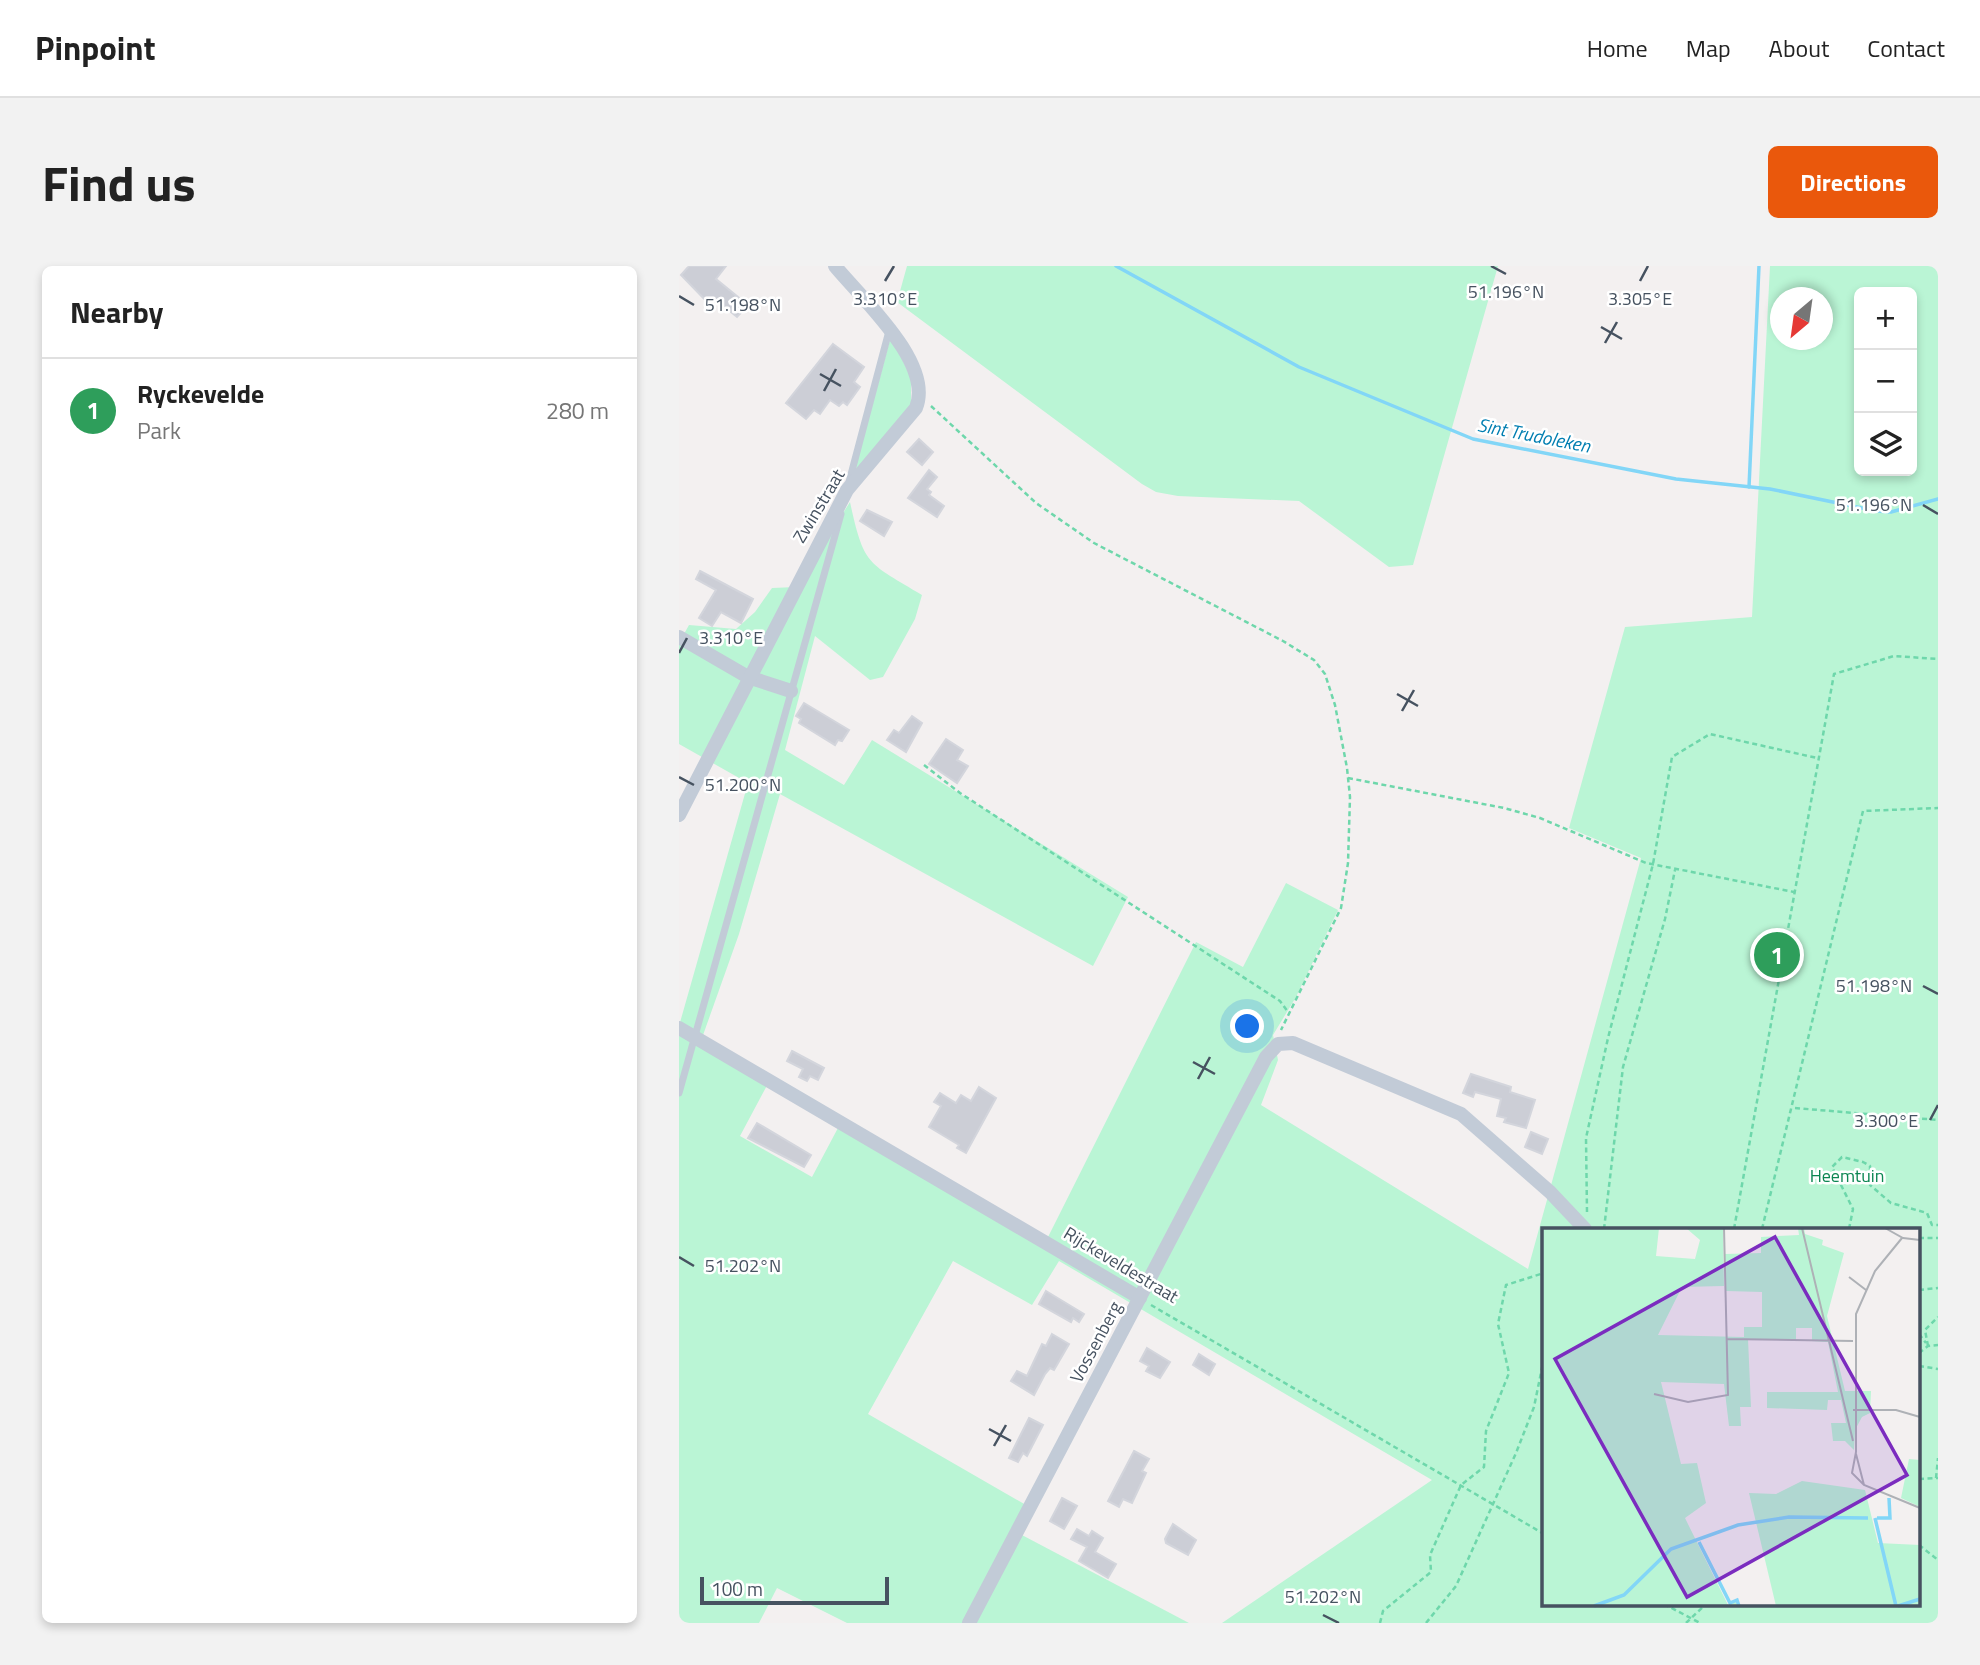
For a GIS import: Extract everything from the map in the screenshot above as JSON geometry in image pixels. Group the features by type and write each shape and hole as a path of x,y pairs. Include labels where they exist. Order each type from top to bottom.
{"street":[{"path":"835,266 878,318 890,327 919,380 921,396"},
{"name":"Zwinstraat","path":"679,815 847,490 916,408 921,396"},
{"path":"679,637 748,677 791,691"},
{"name":"Rijckeveldestraat","path":"679,1028 1140,1298"},
{"path":"1278,1044 1293,1044 1450,1108 1475,1123 1513,1162 1586,1223"},
{"name":"Vossenberg","path":"968,1623 1266,1057 1278,1044"}],"lane":[{"path":"679,1093 890,327"}],"path":[{"path":"921,396 1036,503 1094,543 1314,660 1330,686 1348,778 1347,863 1341,908 1277,1039 1278,1044"},
{"path":"1734,1228 1834,674 1894,656 1938,659"},
{"path":"1586,1223 1586,1138 1608,1038 1653,864 1672,757 1710,734 1817,758"},
{"path":"924,765 960,793 1280,1001 1289,1014"},
{"path":"1348,778 1435,793 1540,818 1653,864 1794,892"},
{"path":"1762,1228 1863,811 1938,808"},
{"path":"1604,1228 1622,1067 1665,919 1675,869"},
{"path":"1793,1108 1938,1120"},
{"path":"1849,1228 1853,1209 1832,1167 1842,1157 1870,1166 1870,1185 1891,1203 1927,1213 1932,1225 1938,1225"},
{"path":"1920,1238 1938,1238"},
{"path":"1380,1623 1383,1611 1431,1572 1430,1555 1461,1485 1484,1467 1486,1431 1509,1373 1498,1324 1506,1285 1542,1273"},
{"path":"1920,1290 1938,1288"},
{"name":"Rijckeveldestraat","path":"1140,1298 1542,1533"},
{"path":"1928,1346 1925,1330 1938,1317"},
{"path":"1920,1335 1928,1346"},
{"path":"1920,1352 1928,1346 1938,1345"},
{"path":"1920,1366 1938,1369"},
{"path":"1426,1623 1455,1586 1493,1504 1534,1407 1542,1368"},
{"path":"1937,1478 1938,1458"},
{"path":"1920,1546 1938,1560"},
{"path":"1668,1606 1700,1623"},
{"path":"1686,1623 1704,1606"}],"green space":[{"path":"907,266 1498,266 1413,565 1389,567 1299,501 1178,496 1156,492 1142,484 897,302"},
{"name":"Heemtuin","path":"1770,266 1938,266 1938,1623 1222,1623 1432,1480 1059,1261 1032,1305 953,1261 868,1414 1026,1505 963,1623 847,1623 777,1588 759,1623 679,1623 679,1026 748,783 679,744 679,643 689,625 736,629 755,612 772,588 796,587 850,502 860,539 871,560 890,576 922,595 915,619 883,677 870,680 815,636 785,750 844,785 872,740 1128,897 1093,966 780,794 739,934 702,1038 771,1078 740,1136 812,1177 839,1126 1044,1245 1196,942 1243,967 1286,883 1338,910 1296,997 1273,1035 1278,1060 1261,1105 1528,1269 1641,858 1569,828 1625,627 1752,617"},
{"path":"891,336 911,378 911,406 858,471 855,469"},
{"path":"1020,1534 1189,1623 974,1623"}],"building":[{"path":"689,266 726,266 716,279 748,305 737,317 716,300 711,306 681,275"},
{"path":"833,344 864,367 854,382 860,387 847,405 843,402 839,406 830,400 820,414 814,410 806,419 786,403"},
{"path":"919,439 933,452 922,465 907,452"},
{"path":"929,470 937,477 927,489 931,492 929,495 944,506 937,517 908,498"},
{"path":"867,510 892,522 884,536 860,521"},
{"path":"700,571 753,599 741,623 721,612 712,626 699,618 716,590 696,579"},
{"path":"804,703 849,730 842,741 838,740 835,745 799,723 801,719 796,716"},
{"path":"912,716 922,723 906,752 887,740 894,730 899,733"},
{"path":"946,739 963,750 957,760 968,766 957,783 929,764"},
{"path":"792,1051 824,1068 818,1080 810,1076 807,1081 799,1077 803,1069 787,1061"},
{"path":"1471,1074 1511,1087 1510,1092 1535,1100 1526,1128 1504,1122 1506,1118 1497,1116 1501,1099 1475,1092 1473,1097 1463,1093"},
{"path":"979,1087 996,1098 966,1153 957,1148 959,1145 929,1127 941,1106 934,1102 940,1093 956,1103 961,1095 971,1101"},
{"path":"757,1123 811,1155 804,1167 748,1138"},
{"path":"1531,1132 1548,1139 1542,1154 1525,1147"},
{"path":"1046,1291 1084,1314 1079,1322 1073,1318 1071,1322 1039,1304"},
{"path":"1052,1334 1069,1344 1054,1370 1050,1368 1045,1374 1034,1395 1011,1381 1017,1371 1027,1376 1042,1344 1046,1346"},
{"path":"1147,1348 1170,1362 1160,1378 1146,1371 1149,1366 1140,1361"},
{"path":"1199,1354 1215,1364 1209,1375 1193,1365"},
{"path":"1029,1418 1043,1425 1027,1456 1023,1453 1018,1462 1009,1458"},
{"path":"1134,1451 1149,1459 1142,1471 1146,1473 1132,1503 1123,1499 1119,1507 1108,1501"},
{"path":"1062,1498 1077,1506 1064,1529 1050,1521"},
{"path":"1173,1524 1196,1540 1188,1555 1166,1543 1165,1539"},
{"path":"1077,1529 1089,1536 1092,1531 1103,1538 1095,1552 1116,1564 1108,1578 1079,1561 1087,1547 1071,1539"}],"waterway":[{"name":"Sint Trudoleken","path":"1116,266 1299,367 1473,439 1676,479 1770,489 1876,511 1891,512 1938,499"},
{"path":"1749,487 1759,266"}],"place":[{"name":"Ryckevelde","path":"1777,955"}]}
